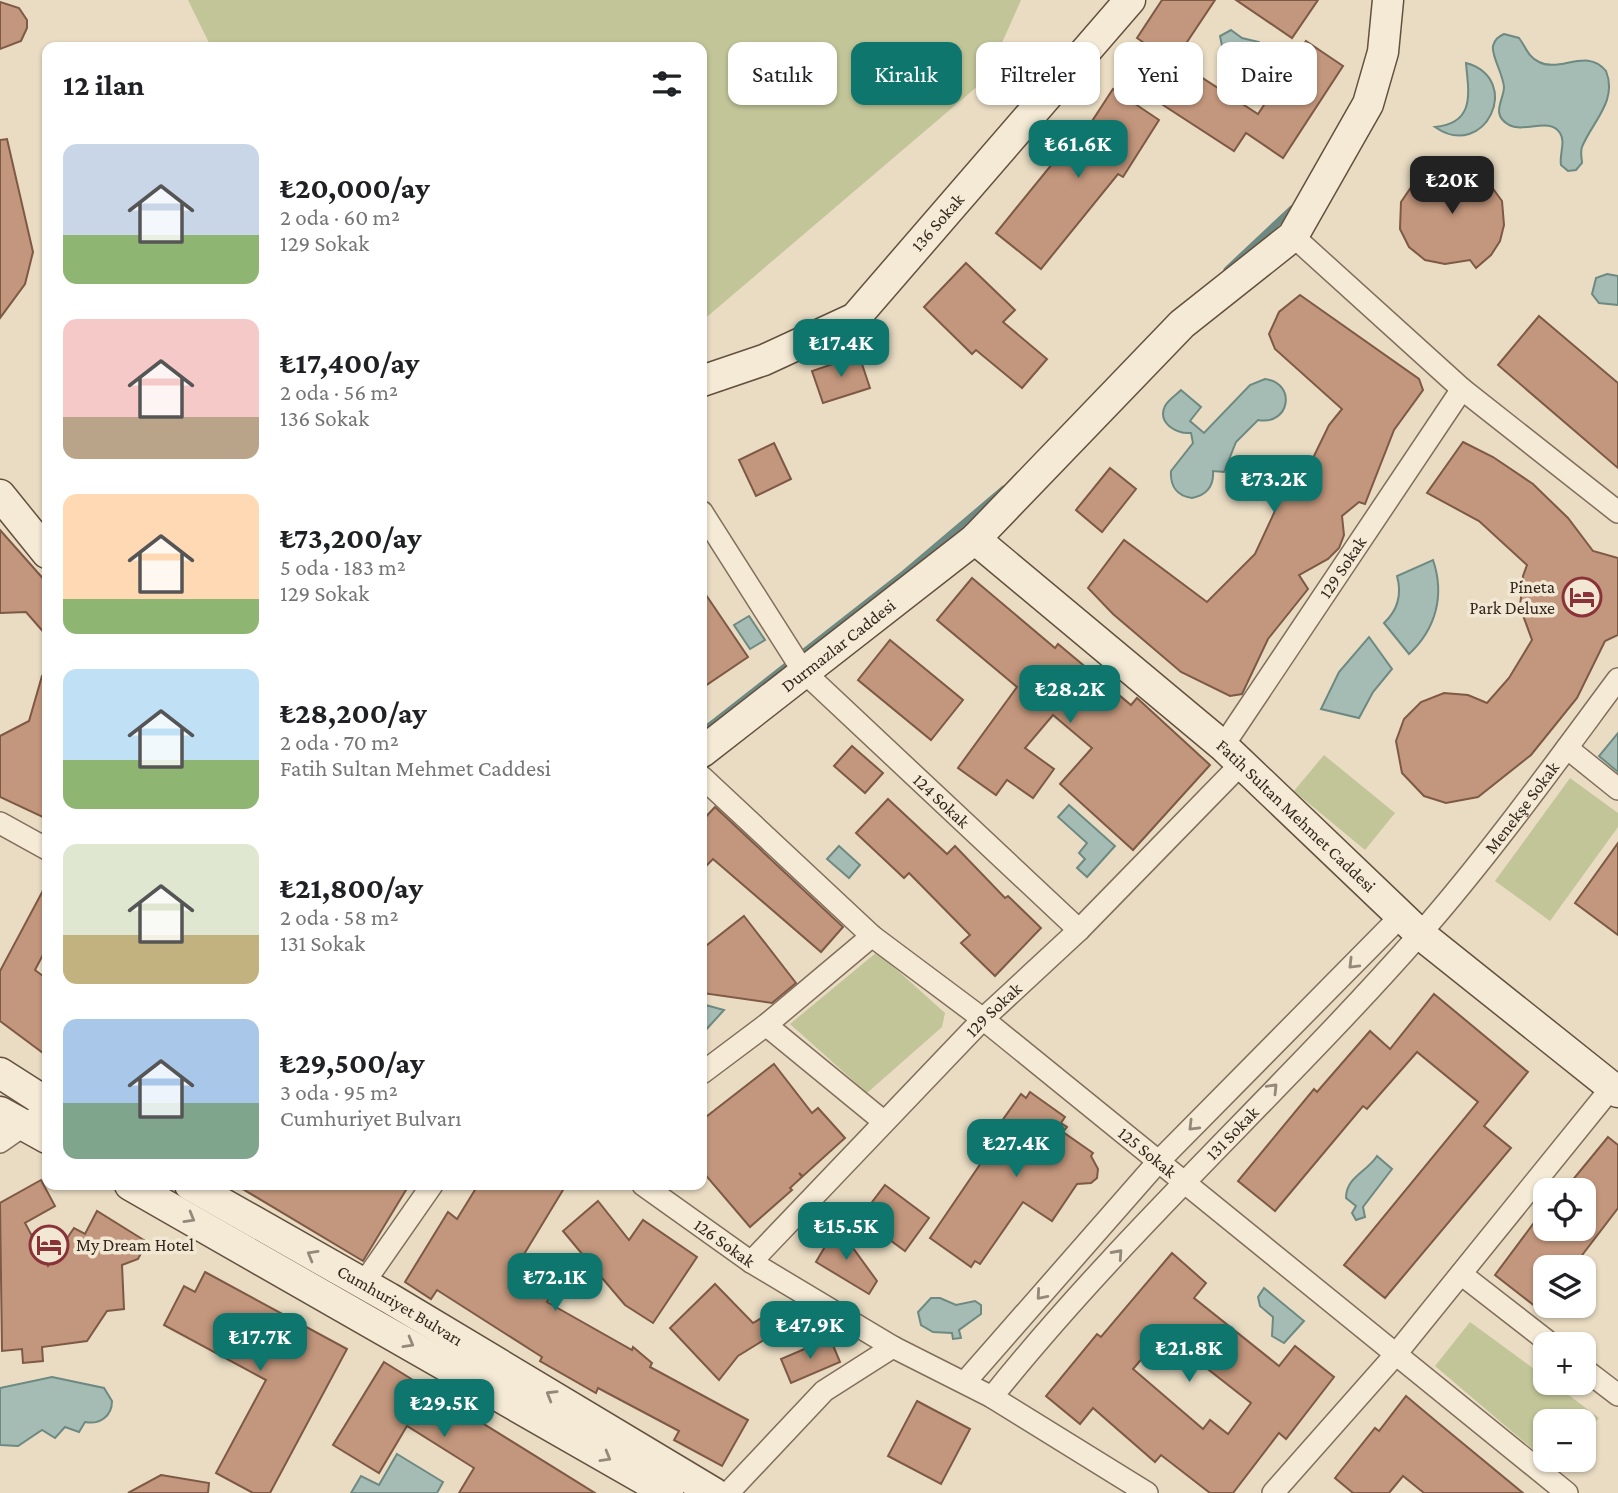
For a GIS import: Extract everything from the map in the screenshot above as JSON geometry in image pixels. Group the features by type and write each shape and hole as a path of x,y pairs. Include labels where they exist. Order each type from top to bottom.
{"street":[{"name":"136 Sokak","path":"707,379 764,360 855,318 1130,0"},
{"path":"1388,0 1383,52 1368,104 1293,236 1462,389 1618,512"},
{"name":"Durmazlar Caddesi","path":"707,748 975,539 1182,324 1293,236"},
{"name":"129 Sokak","path":"751,1262 983,1019 1079,930 1232,755 1462,389"},
{"path":"0,495 42,547"},
{"name":"124 Sokak","path":"707,520 803,671 1079,930"},
{"name":"Fatih Sultan Mehmet Caddesi","path":"975,539 1232,755 1411,925 1615,1089"},
{"name":"Menekşe Sokak","path":"1411,925 1567,748 1618,679"},
{"path":"1567,748 1618,789"},
{"name":"125 Sokak","path":"707,782 872,936 983,1019 1182,1184 1567,1493"},
{"path":"0,823 42,846"},
{"path":"965,1382 1157,1163 1411,925"},
{"name":"131 Sokak","path":"992,1397 1020,1362 1411,925"},
{"path":"707,1069 766,1025 872,936"},
{"path":"766,1025 883,1121"},
{"path":"0,1073 35,1116"},
{"path":"1273,1493 1396,1354 1615,1089"},
{"path":"0,1106 35,1116"},
{"path":"0,1142 35,1116"},
{"name":"Cumhuriyet Bulvarı","path":"141,1190 384,1311 714,1493"},
{"name":"Cumhuriyet Bulvarı","path":"199,1190 363,1284 384,1311 668,1493"},
{"path":"363,1284 429,1190"},
{"name":"126 Sokak","path":"650,1190 751,1262 893,1348 992,1397 1147,1493"},
{"path":"1461,1274 1536,1332"},
{"path":"728,1493 824,1391 893,1348"},
{"path":"1596,1378 1618,1395"}],"green space":[{"path":"188,0 1021,0 1002,42 976,42 976,88 962,99 962,42 851,42 851,105 955,105 707,317 707,42 209,42"},
{"path":"1324,755 1395,813 1365,850 1294,791"},
{"path":"1570,778 1618,813 1618,827 1550,921 1495,881"},
{"path":"877,952 945,1013 942,1027 867,1093 790,1024"},
{"path":"1470,1322 1533,1368 1533,1395 1569,1395 1587,1409 1533,1409 1533,1450 1435,1366"}],"water":[{"path":"1231,30 1242,38 1259,42 1221,42 1220,36"},
{"path":"1504,34 1519,38 1535,60 1547,65 1590,61 1599,64 1606,71 1609,92 1606,102 1582,147 1582,163 1576,170 1568,171 1561,165 1562,140 1556,128 1515,127 1503,121 1500,116 1499,107 1504,87 1493,46 1497,38"},
{"path":"1466,63 1483,72 1493,85 1495,100 1491,114 1482,126 1469,134 1453,135 1435,127 1458,119 1464,112 1468,94"},
{"path":"1607,274 1618,276 1618,305 1599,303 1592,294 1596,278"},
{"path":"1265,379 1282,388 1286,403 1283,411 1269,420 1258,420 1236,442 1224,472 1213,471 1211,485 1206,492 1192,498 1178,493 1173,486 1171,471 1193,443 1191,433 1179,432 1166,422 1163,412 1166,404 1181,390 1201,407 1190,421 1204,433 1250,385"},
{"path":"1433,560 1438,586 1436,611 1426,634 1409,654 1384,623 1393,613 1398,601 1397,576"},
{"path":"749,616 765,640 750,649 734,625"},
{"path":"1369,637 1392,669 1373,692 1359,718 1321,709 1339,672"},
{"path":"1618,733 1618,772 1599,756"},
{"path":"1069,805 1115,846 1087,877 1077,868 1085,859 1079,853 1087,843 1058,817"},
{"path":"839,846 860,865 849,878 827,859"},
{"path":"707,1005 724,1010 707,1029"},
{"path":"1377,1156 1392,1169 1363,1207 1365,1217 1356,1220 1352,1213 1356,1206 1346,1198 1347,1191 1353,1180"},
{"path":"1264,1288 1304,1321 1284,1343 1272,1336 1273,1317 1260,1306 1258,1297"},
{"path":"931,1298 940,1298 956,1305 975,1301 981,1305 981,1314 959,1330 961,1338 953,1339 952,1333 933,1332 921,1325 918,1312"},
{"path":"52,1377 104,1388 112,1401 110,1411 100,1421 85,1422 79,1432 65,1427 55,1438 42,1430 18,1446 0,1445 0,1388"},
{"path":"397,1454 443,1482 437,1493 351,1493 361,1476 379,1485"}],"building":[{"path":"1162,0 1215,0 1187,42 1143,42 1137,38"},
{"path":"1236,0 1318,0 1292,38"},
{"path":"0,2 19,8 27,20 27,28 21,41 0,49"},
{"path":"1317,48 1343,66 1283,158 1246,133 1234,151 1163,105 1203,105 1203,78 1217,87 1217,105 1244,105 1258,114 1264,105 1317,105"},
{"path":"1113,89 1114,105 1137,105 1159,120 1123,177 1118,174 1041,269 996,233 1061,153 1068,158"},
{"path":"7,139 33,252 25,284 0,318 0,140"},
{"path":"1445,163 1461,165 1483,175 1502,201 1504,225 1500,241 1491,255 1476,268 1470,260 1445,264 1425,260 1409,247 1400,229 1401,202 1418,177 1416,173"},
{"path":"966,263 1015,310 1003,322 1047,359 1022,388 976,350 972,354 924,307"},
{"path":"1300,295 1419,379 1423,390 1394,430 1365,504 1359,502 1342,516 1344,535 1339,548 1328,559 1299,575 1308,589 1268,639 1242,694 1230,696 1181,672 1113,614 1088,588 1124,540 1207,602 1255,554 1280,500 1297,491 1329,425 1342,409 1275,349 1269,334 1279,312"},
{"path":"1539,316 1618,383 1618,468 1498,365"},
{"path":"859,355 870,388 823,403 812,371"},
{"path":"1463,442 1493,457 1533,484 1568,518 1593,551 1618,558 1618,635 1605,641 1577,698 1531,755 1478,797 1446,803 1424,796 1402,773 1396,741 1404,719 1421,702 1444,693 1468,695 1487,703 1509,678 1532,640 1520,607 1523,576 1527,565 1479,521 1427,493"},
{"path":"774,443 791,479 756,496 739,460"},
{"path":"1110,468 1136,489 1102,532 1076,510"},
{"path":"0,530 42,577 42,630 26,612 0,613"},
{"path":"972,578 1055,648 1058,644 1131,705 1137,698 1210,765 1133,850 1060,784 1092,748 1053,715 1025,748 1054,769 1033,798 1007,780 996,795 958,768 1017,687 937,620"},
{"path":"707,596 748,657 707,685"},
{"path":"890,640 963,700 931,740 858,680"},
{"path":"42,676 42,817 0,797 0,736 29,721"},
{"path":"852,746 883,773 865,793 834,766"},
{"path":"888,799 947,854 955,846 1005,898 1008,896 1041,928 995,976 961,943 970,935 909,873 904,878 856,833"},
{"path":"715,807 843,927 821,952 713,859 707,865 707,816"},
{"path":"1618,843 1618,935 1575,903"},
{"path":"42,892 42,957 35,970 42,975 42,1052 0,1021 0,971"},
{"path":"744,916 796,983 772,1003 707,994 707,945"},
{"path":"1434,994 1528,1072 1484,1126 1511,1148 1385,1298 1344,1265 1478,1102 1417,1052 1367,1109 1363,1106 1275,1211 1238,1181 1314,1089 1317,1092 1370,1031 1390,1049"},
{"path":"774,1064 812,1113 818,1108 845,1138 803,1176 799,1173 802,1177 790,1188 792,1190 750,1227 707,1177 707,1116"},
{"path":"1030,1092 1065,1117 1061,1123 1067,1127 1063,1132 1093,1153 1091,1156 1098,1169 1097,1178 1091,1183 1077,1184 1052,1221 1023,1202 980,1264 975,1261 971,1267 930,1238 983,1160 977,1156 1021,1094 1026,1098"},
{"path":"1608,1137 1618,1145 1618,1208 1596,1237 1596,1178 1574,1178"},
{"path":"41,1180 42,1190 46,1190 55,1206 25,1223 48,1266 74,1228 85,1234 97,1211 147,1242 138,1259 122,1265 124,1309 107,1311 87,1341 42,1347 43,1361 23,1363 22,1349 2,1351 0,1203"},
{"path":"885,1185 929,1218 905,1251 860,1218"},
{"path":"244,1190 406,1190 363,1261"},
{"path":"475,1190 563,1190 512,1274 524,1264 558,1285 547,1302 632,1350 633,1347 652,1363 650,1367 748,1420 722,1466 674,1440 679,1431 598,1388 596,1393 540,1361 542,1357 437,1290 431,1299 405,1282 448,1212 457,1219"},
{"path":"598,1201 629,1240 643,1220 697,1257 653,1323 625,1305 602,1278 593,1257 588,1261 563,1231"},
{"path":"1533,1224 1533,1241 1593,1241 1582,1255 1533,1255 1533,1305 1495,1275"},
{"path":"837,1226 877,1281 869,1294 816,1262"},
{"path":"1172,1253 1206,1283 1194,1298 1279,1366 1295,1346 1334,1377 1286,1439 1279,1433 1233,1493 1210,1493 1161,1455 1155,1462 1093,1408 1080,1424 1046,1396 1097,1334 1101,1337","holes":["1163,1334 1251,1403 1228,1434 1210,1420 1203,1429 1133,1369"]},
{"path":"205,1272 347,1349 270,1493 253,1493 216,1473 266,1380 164,1325 184,1286 195,1292"},
{"path":"715,1284 753,1323 770,1313 780,1330 738,1356 719,1380 670,1328"},
{"path":"830,1338 840,1362 791,1383 781,1359"},
{"path":"384,1362 595,1493 459,1493 474,1468 407,1426 379,1473 333,1445"},
{"path":"1406,1396 1523,1493 1424,1493 1403,1476 1389,1493 1353,1493 1335,1478 1375,1428 1379,1431"},
{"path":"917,1401 970,1429 941,1484 888,1456"},
{"path":"161,1475 209,1483 208,1493 128,1493"}],"waterway":[{"path":"1227,270 1292,209"},
{"path":"707,728 905,573 1004,489"}],"place":[{"name":"Pineta Park Deluxe","path":"1582,597"},
{"name":"My Dream Hotel","path":"49,1245"}]}
